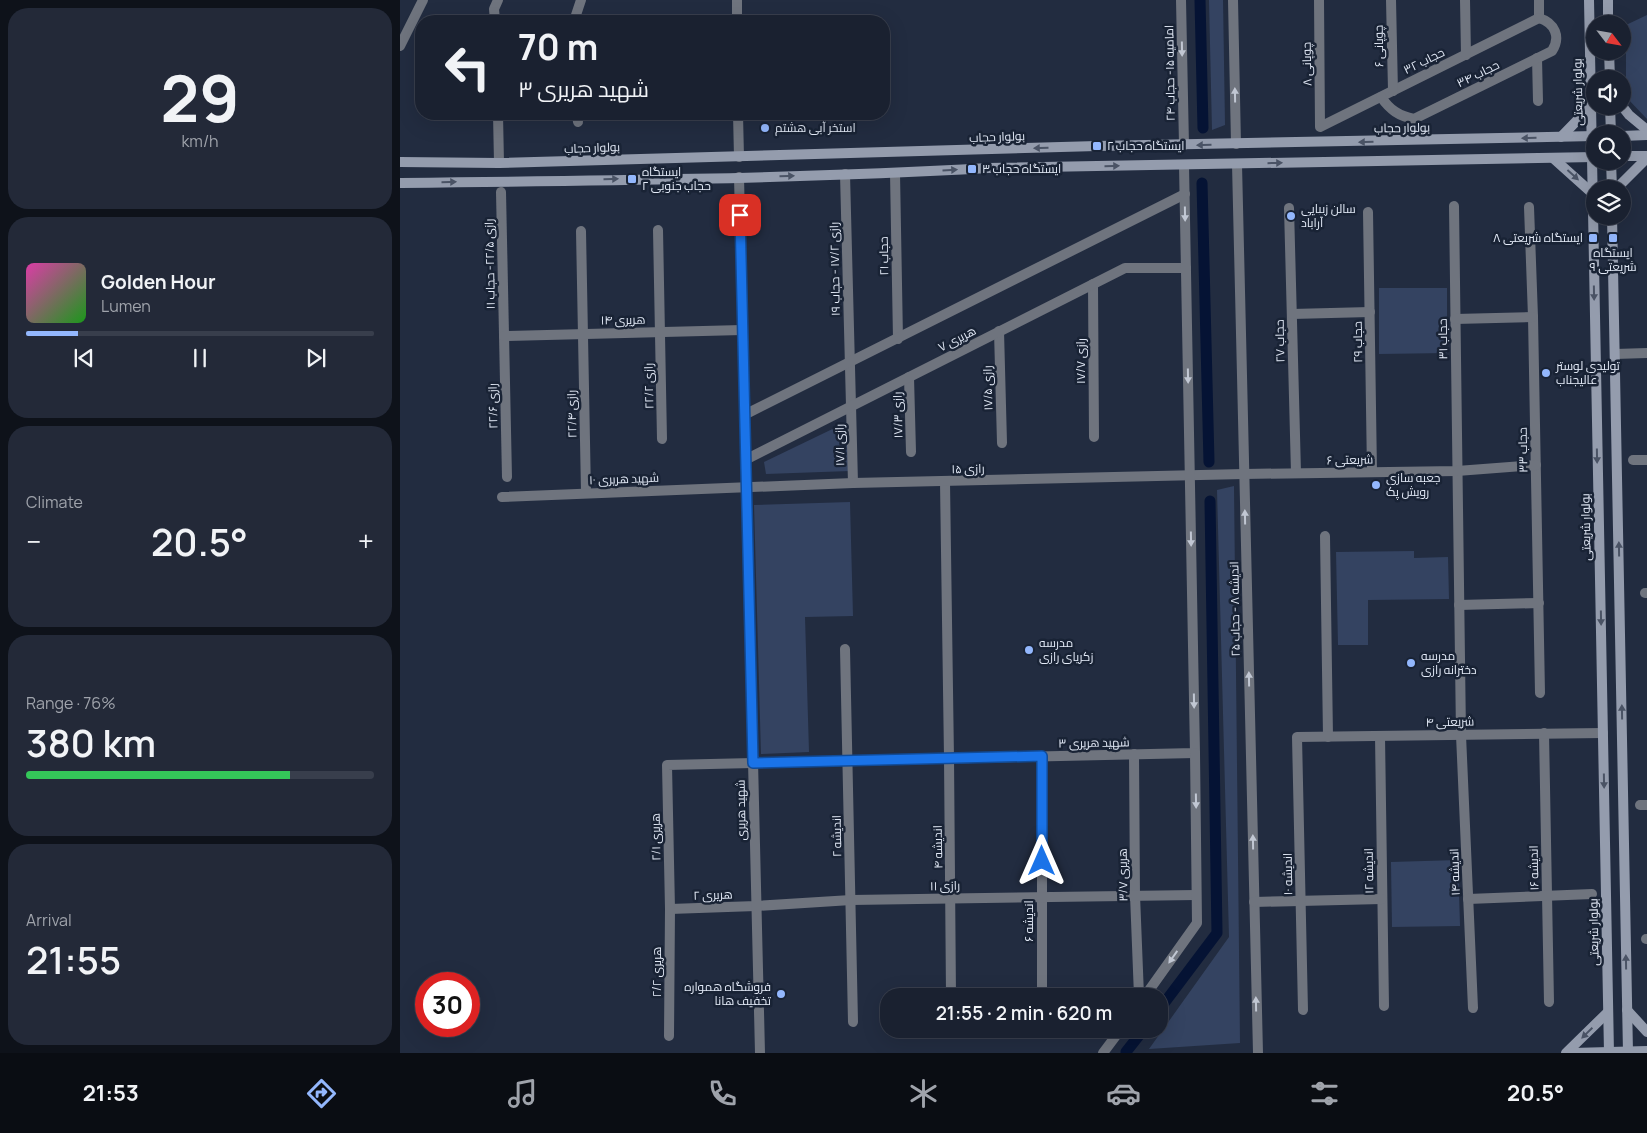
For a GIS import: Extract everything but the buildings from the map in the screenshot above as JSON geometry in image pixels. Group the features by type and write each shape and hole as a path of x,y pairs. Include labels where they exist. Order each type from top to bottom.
{"main road":[{"name":"بولوار شریعتی","path":"1589,0 1590,70"},
{"path":"1608,0 1608,15"},
{"path":"1562,137 1586,111"},
{"path":"1629,115 1647,130"},
{"path":"1631,136 1647,135"},
{"name":"بولوار حجاب","path":"400,162 500,164 1184,145 1586,136"},
{"path":"988,168 989,150"},
{"path":"1631,156 1647,157"},
{"path":"400,183 896,173 988,168 1586,157"},
{"path":"1625,180 1647,157"},
{"path":"1553,158 1586,188"},
{"name":"بولوار شریعتی","path":"1593,225 1609,1052"},
{"path":"1612,225 1628,1052"},
{"path":"1627,1010 1647,1032"},
{"path":"1566,1053 1608,1012"},
{"path":"1572,1053 1647,1051"}],"street":[{"path":"416,15 423,0"},
{"path":"494,15 494,9 498,0"},
{"path":"576,15 581,0"},
{"path":"737,0 737,15"},
{"name":"امامیه ۱۵- حجاب ۲۴","path":"1181,0 1184,145"},
{"path":"1233,0 1236,144"},
{"name":"چوپانی ۸","path":"1319,0 1320,127"},
{"name":"چوپانی ۶","path":"1391,0 1393,91"},
{"path":"1465,0 1466,55"},
{"path":"1539,0 1539,18"},
{"path":"400,46 415,16"},
{"name":"حجاب ۳۲","path":"1320,127 1539,18"},
{"name":"حجاب ۳۴","path":"1381,97 1394,112 1414,119 1552,51 1555,46 1556,34 1550,24 1539,18"},
{"path":"1537,58 1538,101"},
{"path":"498,120 500,164"},
{"path":"738,120 739,157"},
{"name":"اندیشه ۸ - حجاب ۲۵","path":"1237,164 1258,1053"},
{"path":"1151,988 1197,923 1184,165"},
{"name":"حجاب ۲۱","path":"896,173 898,338"},
{"name":"رازی ۱۷/۲ - حجاب ۱۹","path":"845,174 849,363 852,406"},
{"name":"شهید هریری","path":"739,177 760,1053"},
{"name":"رازی ۲۲/۵- حجاب ۱۱","path":"502,192 504,336"},
{"path":"744,415 1185,194"},
{"name":"حجاب ۳۱","path":"1454,206 1459,605"},
{"name":"حجاب ۳۳","path":"1529,207 1533,317 1540,693"},
{"name":"حجاب ۲۷","path":"1289,208 1296,473"},
{"name":"حجاب ۲۹","path":"1368,212 1372,472"},
{"name":"رازی ۲۲/۲","path":"658,230 662,439"},
{"name":"رازی ۲۲/۴","path":"581,231 586,493"},
{"name":"هریری ۷","path":"746,460 1125,268 1186,268"},
{"name":"رازی ۱۷/۷","path":"1093,284 1094,437"},
{"path":"1292,314 1370,312"},
{"path":"1455,319 1533,317"},
{"name":"هریری ۱۴","path":"504,336 742,330"},
{"name":"رازی ۱۷/۵","path":"999,331 1002,443"},
{"name":"رازی ۲۲/۶","path":"504,336 507,477"},
{"path":"1615,354 1647,353"},
{"name":"رازی ۱۷/۳","path":"909,377 911,452"},
{"name":"رازی ۱۷/۱","path":"852,406 853,483"},
{"path":"1633,460 1647,460"},
{"name":"شریعتی ۶","path":"1244,474 1457,471 1536,466"},
{"name":"رازی ۱۵","path":"746,486 1244,474"},
{"name":"اندیشه ۴","path":"945,482 951,988"},
{"name":"شهید هریری ۱۰","path":"502,496 746,486"},
{"path":"1325,536 1328,737"},
{"path":"1459,605 1539,603"},
{"name":"اندیشه ۱۴","path":"1459,605 1461,735 1473,1008"},
{"name":"اندیشه ۲","path":"846,649 853,1022"},
{"name":"اندیشه ۱۶","path":"1544,733 1549,1002"},
{"name":"شریعتی ۴","path":"1297,737 1603,733"},
{"name":"اندیشه ۱۲","path":"1380,736 1384,1006"},
{"name":"اندیشه ۱۰","path":"1297,737 1303,1010"},
{"name":"شهید هریری ۳","path":"667,765 1195,753"},
{"name":"هریری ۳/۷","path":"1134,754 1135,895 1139,988"},
{"name":"اندیشه ۶","path":"1042,756 1042,988"},
{"name":"هریری ۲/۱","path":"667,765 670,909"},
{"path":"1468,899 1592,894"},
{"name":"رازی ۱۱","path":"756,906 851,900 1196,895"},
{"path":"1254,902 1382,899"},
{"name":"هریری ۲","path":"670,909 756,906"},
{"name":"هریری ۲/۲","path":"670,909 670,1036"},
{"path":"1102,1053 1114,1038"}],"shaded area":[{"path":"1209,0 1223,0 1225,125 1212,130"},
{"path":"1647,15 1647,119 1631,102 1631,70 1626,70 1626,60 1631,60 1631,23"},
{"path":"1379,288 1447,288 1447,353 1379,354"},
{"path":"847,422 850,471 766,474 764,462"},
{"path":"1234,486 1240,1043 1149,1049 1157,1038 1168,1038 1168,1022 1229,937 1217,490"},
{"path":"850,502 853,616 805,617 809,752 761,754 754,505"},
{"path":"1414,551 1414,558 1448,557 1449,599 1368,600 1368,645 1338,645 1336,552"},
{"path":"1458,860 1460,926 1392,927 1391,862"}],"waterway":[{"path":"1200,0 1203,128"},
{"path":"1202,183 1209,462"},
{"path":"1168,998 1217,933 1210,501"},
{"path":"1126,1052 1137,1038"}],"place":[{"name":"استخر آبی هشتم","path":"765,128"},
{"name":"ایستگاه حجاب ۲","path":"1097,146"},
{"name":"ایستگاه حجاب ۳","path":"972,169"},
{"name":"ایستگاه حجاب جنوبی ۲","path":"632,179"},
{"name":"سالن زیبایی آراباد","path":"1291,216"},
{"name":"ایستگاه شریعتی ۸","path":"1593,238"},
{"name":"ایستگاه شریعتی ۹","path":"1613,238"},
{"name":"تولیدی لوستر عالیجناب","path":"1546,373"},
{"name":"جعبه سازی رویش پک","path":"1376,485"},
{"name":"مدرسه زکریای رازی","path":"1029,650"},
{"name":"مدرسه دخترانه رازی","path":"1411,663"},
{"name":"فروشگاه همواره تخفیف هانا","path":"781,994"}],"route":[{"path":"740,215 753,763 1042,756 1042,861"}]}
